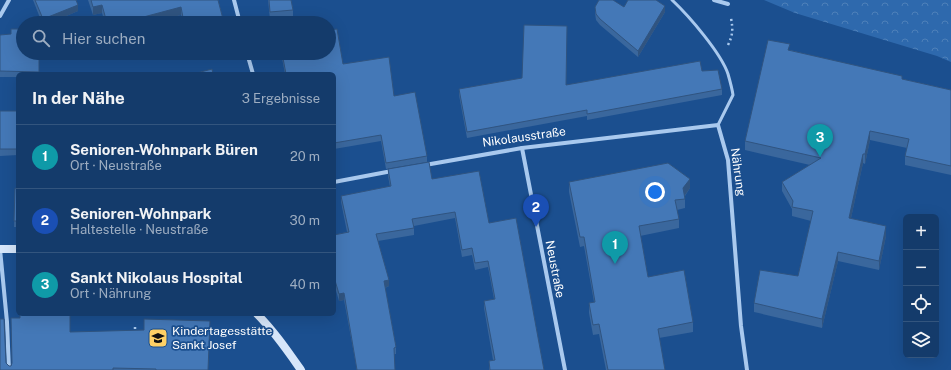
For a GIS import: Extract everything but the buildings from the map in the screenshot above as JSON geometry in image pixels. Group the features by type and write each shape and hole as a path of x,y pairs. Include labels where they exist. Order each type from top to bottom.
{"main road":[{"path":"0,248 16,249"},
{"path":"259,316 285,346 301,370"}],"street":[{"path":"0,16 9,0"},
{"path":"234,0 238,16"},
{"path":"714,0 728,4"},
{"path":"249,60 252,72"},
{"name":"Nikolausstraße","path":"420,166 522,148 718,125"},
{"name":"Nährung","path":"718,125 728,160 741,326 747,370"},
{"name":"Neustraße","path":"522,148 564,370"},
{"path":"336,182 397,170"},
{"path":"0,248 7,322 9,370"}],"lane":[{"path":"672,0 687,14 717,54 728,73 733,95 718,125"}],"path":[{"path":"717,54 728,46 733,29 731,19"},
{"path":"134,339 135,324"}],"green space":[{"path":"764,0 951,0 951,62 937,56 795,13"}],"place":[{"name":"Sankt Nikolaus Hospital","path":"820,157"},
{"name":"Senioren-Wohnpark","path":"536,227"},
{"name":"Senioren-Wohnpark Büren","path":"615,264"},
{"name":"Kindertagesstätte Sankt Josef","path":"158,338"}]}
